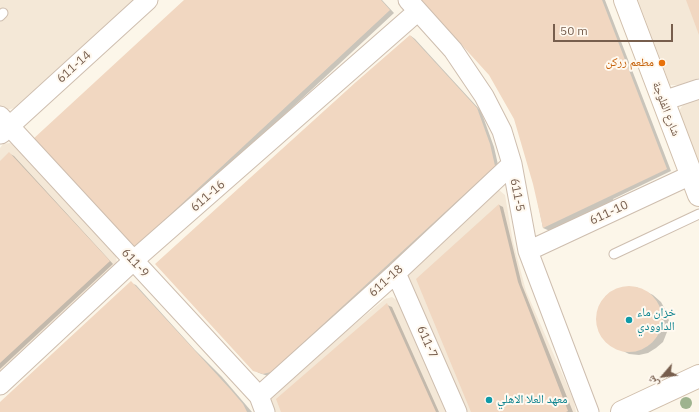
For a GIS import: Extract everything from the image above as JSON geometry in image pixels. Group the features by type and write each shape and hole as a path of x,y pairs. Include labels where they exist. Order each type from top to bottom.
{"street":[{"name":"611-14","path":"3,125 148,0"},
{"name":"شارع الفلوجة","path":"625,0 699,195"},
{"name":"611-5","path":"413,6 452,50 484,96 502,131 512,164 528,251 589,412"},
{"name":"611-16","path":"0,385 133,261 413,6"},
{"path":"663,101 699,89"},
{"name":"611-9","path":"3,125 133,261 262,404"},
{"name":"611-18","path":"262,404 396,273 512,164"},
{"name":"611-10","path":"528,251 691,175"},
{"name":"611-7","path":"396,273 458,412"},
{"path":"622,412 699,376"}],"lane":[{"path":"614,254 699,214"}],"shaded area":[{"path":"0,0 134,0 15,108 5,110 0,108"},
{"path":"638,0 699,0 699,78 679,85 670,85"},
{"path":"699,96 699,164 679,111 684,103"},
{"path":"10,143 17,146 116,255 117,264 0,374 0,148 3,144"},
{"path":"499,190 505,195 513,242 526,291 574,401 576,412 465,412 406,278 408,269 492,192"},
{"path":"392,297 398,301 448,412 272,412 268,403 270,394 385,299"}],"building":[{"path":"184,0 381,0 390,10 133,249 32,140"},
{"path":"421,0 602,0 667,169 543,228 533,184 514,119 489,75"},
{"path":"686,0 699,0 699,35"},
{"path":"410,35 477,108 490,144 495,166 271,372 263,374 253,371 155,264"},
{"path":"9,152 110,261 0,363 0,161"},
{"path":"499,204 518,282 568,411 566,412 471,412 416,279"},
{"path":"131,281 231,390 243,404 247,412 0,412 0,402"},
{"name":"خزان ماء الداوودي","path":"629,286 642,289 652,296 659,306 662,319 659,332 652,342 642,349 629,352 616,349 606,342 599,332 596,319 599,306 606,296 616,289"},
{"path":"387,303 436,412 281,412 276,399"}],"place":[{"name":"مطعم رركن","path":"662,63"},
{"name":"خزان ماء الداوودي","path":"629,320"},
{"name":"معهد العلا الاهلي","path":"489,400"}]}
